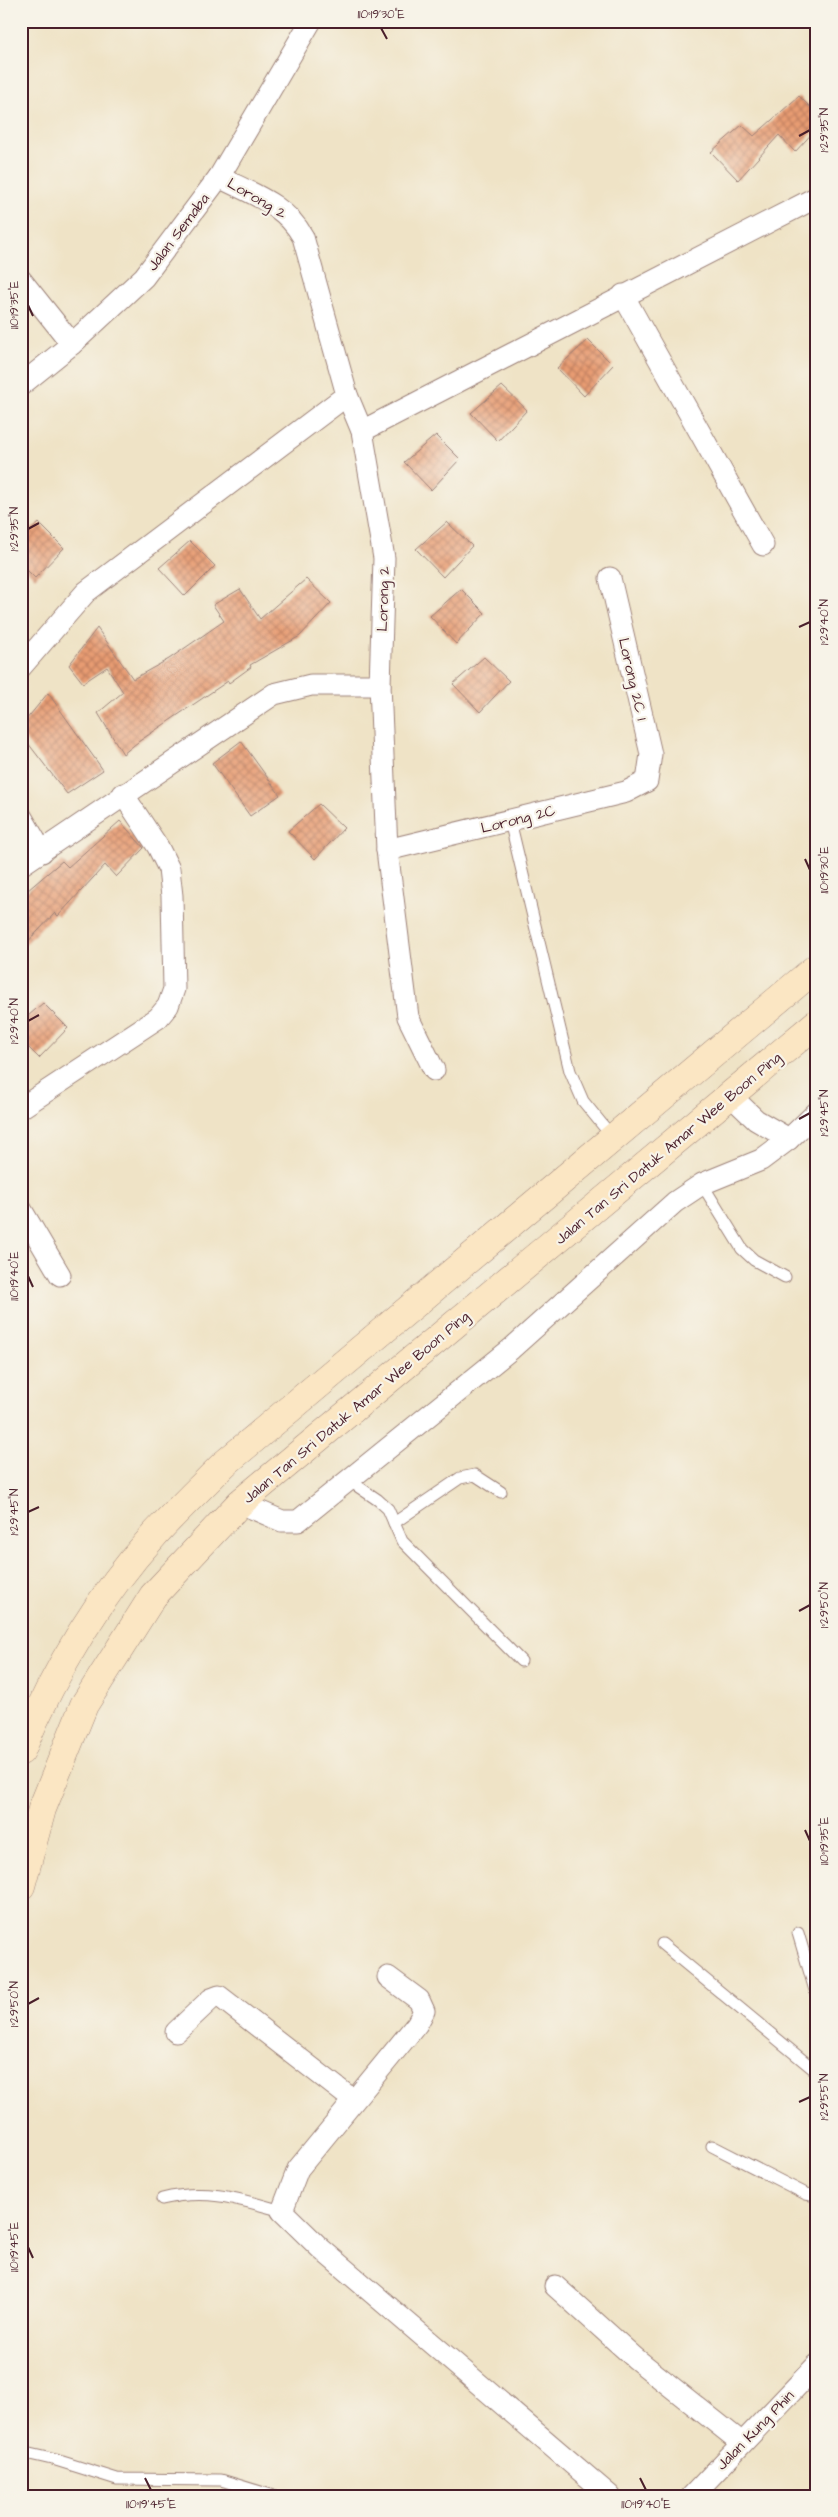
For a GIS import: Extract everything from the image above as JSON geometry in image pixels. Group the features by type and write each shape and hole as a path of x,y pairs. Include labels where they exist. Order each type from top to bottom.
{"main road":[{"path":"21,1751 43,1699 73,1646 109,1590 154,1534 224,1464 817,967"},
{"name":"Jalan Tan Sri Datuk Amar Wee Boon Ping","path":"21,1886 42,1809 84,1705 153,1596 240,1504 817,1023"}],"street":[{"name":"Jalan Semaba","path":"21,385 72,344 144,278 219,177 311,21"},
{"name":"Lorong 2","path":"219,177 284,211 294,222 303,238 347,395 362,431 384,558 380,685 387,850 408,1017 434,1070"},
{"path":"362,431 623,295 817,197"},
{"path":"21,280 72,344"},
{"path":"623,295 763,545"},
{"path":"21,667 86,592 347,395"},
{"name":"Lorong 2C 1","path":"610,578 651,754 647,781"},
{"path":"21,865 123,794 274,694 311,685 380,685"},
{"name":"Lorong 2C","path":"387,850 626,792 647,781"},
{"path":"21,1108 158,1018 168,1006 174,990 172,896 169,869 158,847 123,794"},
{"path":"21,816 42,852"},
{"path":"731,1096 756,1120 789,1139"},
{"path":"240,1504 282,1521 298,1521 350,1481 511,1349 675,1202 702,1184 761,1160 789,1139 817,1112"},
{"path":"21,1209 60,1275"},
{"path":"388,1977 419,2000 424,2011 417,2024 298,2169 282,2212 610,2496"},
{"path":"176,2032 211,1999 219,1996 353,2100"},
{"path":"555,2286 635,2358 742,2443"},
{"name":"Jalan Kung Phin","path":"692,2496 817,2365"}],"lane":[{"path":"510,820 570,1071 583,1101 614,1139"},
{"path":"702,1184 742,1249 754,1260 784,1277"},
{"path":"394,1523 460,1478 475,1475 501,1492"},
{"path":"350,1481 378,1500 388,1510 407,1546 521,1661"},
{"path":"798,1933 817,1996"},
{"path":"662,1944 817,2072"},
{"path":"712,2146 806,2194 817,2196"},
{"path":"162,2199 184,2193 225,2196 282,2212"},
{"path":"21,2452 56,2460 117,2479 221,2480 274,2496"}],"building":[{"path":"799,96 817,114 817,128 795,152 779,135 738,180 711,152 742,125 754,136"},
{"path":"588,340 613,365 584,396 557,368"},
{"path":"502,386 527,410 498,441 471,413"},
{"path":"436,435 460,459 431,490 404,462"},
{"path":"447,522 472,546 443,577 416,549"},
{"path":"39,523 64,548 35,578 21,564 21,539"},
{"path":"190,541 215,566 185,596 159,568"},
{"path":"306,579 331,603 300,636 250,665 251,667 229,683 228,681 123,754 98,713 123,692 107,667 83,683 69,665 97,628 133,679 169,659 224,621 213,605 240,589 260,619"},
{"path":"461,589 485,613 456,644 430,616"},
{"path":"484,657 509,681 480,712 453,684"},
{"path":"48,693 103,770 67,794 21,734 21,726"},
{"path":"241,741 280,795 250,816 212,763"},
{"path":"319,804 344,828 315,859 288,831"},
{"path":"120,821 144,848 116,877 105,865 58,916 55,913 21,949 21,896 62,861 68,867"},
{"path":"43,1003 68,1028 39,1058 21,1040 21,1022"}]}
